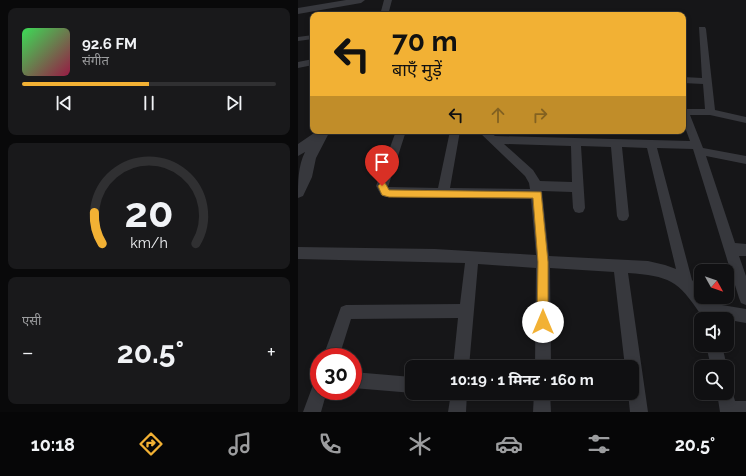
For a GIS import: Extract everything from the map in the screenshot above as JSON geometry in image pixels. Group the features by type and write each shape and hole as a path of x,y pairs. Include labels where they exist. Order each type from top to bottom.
{"street":[{"path":"298,10 346,0"},
{"path":"298,10 361,0"},
{"path":"385,12 388,0"},
{"path":"702,30 710,112"},
{"path":"298,39 310,37"},
{"path":"298,65 310,63"},
{"path":"686,80 706,82"},
{"path":"686,112 710,112 746,120"},
{"path":"686,119 698,148 746,298"},
{"path":"298,192 305,178 302,158 322,134"},
{"path":"400,134 382,186 385,192 443,193 578,187"},
{"path":"443,193 455,134"},
{"path":"486,134 529,173 537,190 543,262 542,360"},
{"path":"493,140 651,144 698,148 746,160"},
{"path":"576,142 579,208"},
{"path":"616,143 623,216"},
{"path":"651,144 686,283"},
{"path":"730,249 746,250"},
{"path":"298,253 435,255 648,268 670,272 686,283 694,291 705,312"},
{"path":"463,360 472,257"},
{"path":"620,266 639,412"},
{"path":"334,348 346,312 467,311"},
{"path":"734,316 746,316"},
{"path":"362,381 405,384"},
{"path":"312,412 316,400"},
{"path":"457,412 458,400"},
{"path":"542,400 542,412"},
{"path":"727,405 746,410"}],"route":[{"path":"382,186 385,192 389,193 538,194 543,262 543,322"}]}
